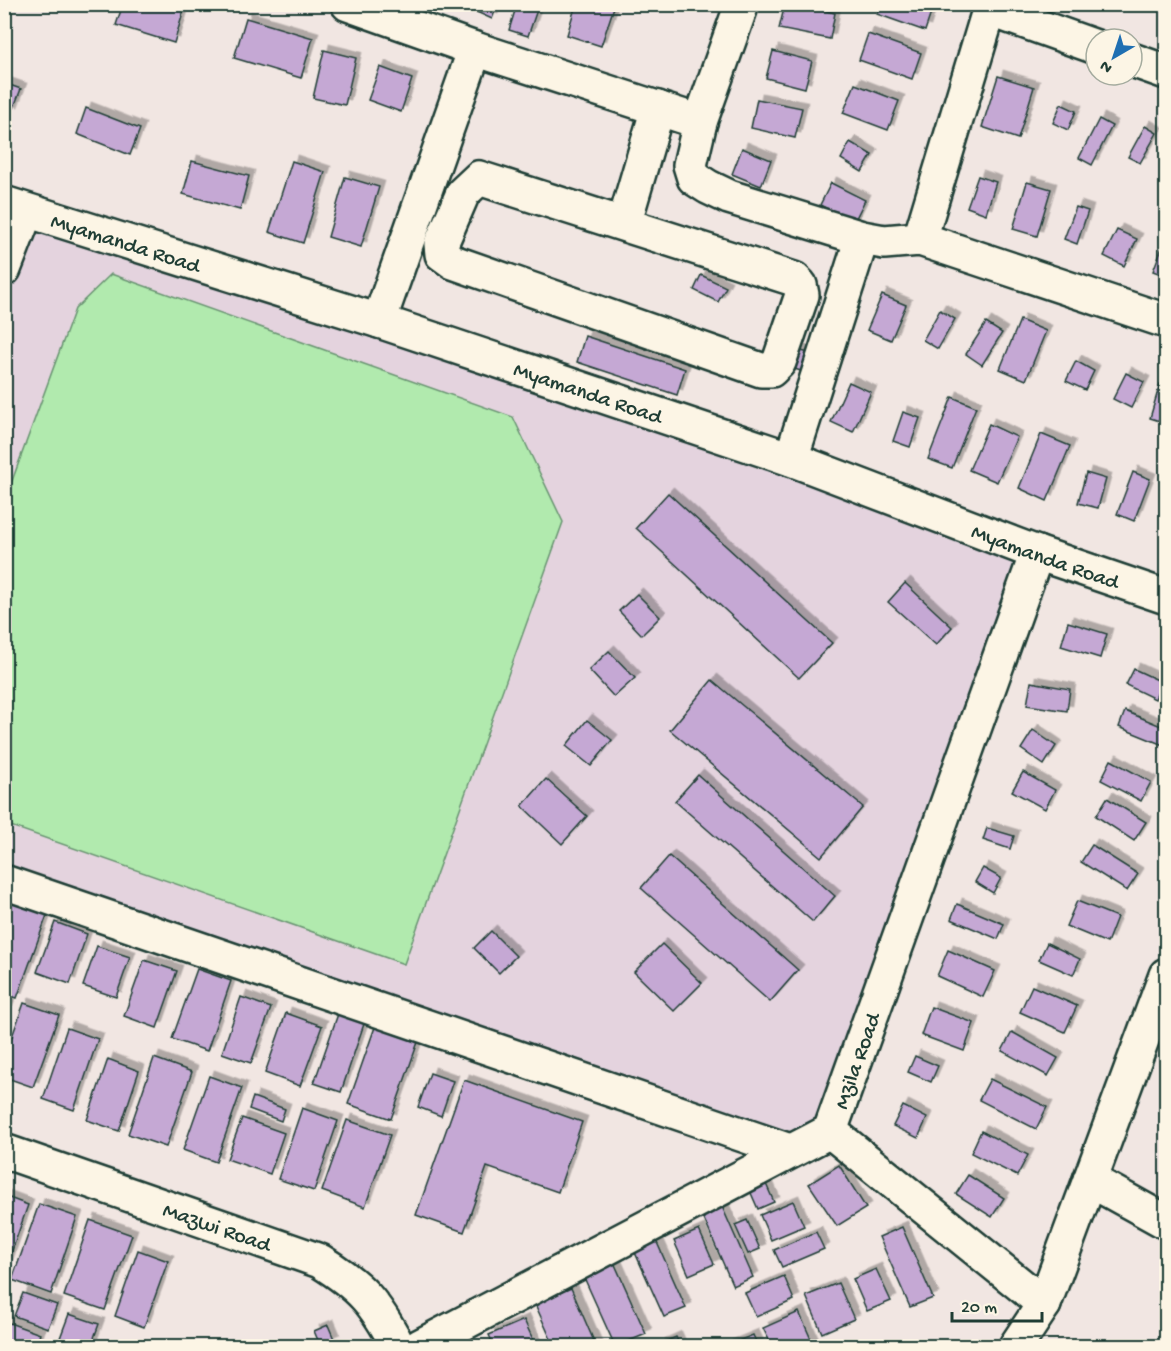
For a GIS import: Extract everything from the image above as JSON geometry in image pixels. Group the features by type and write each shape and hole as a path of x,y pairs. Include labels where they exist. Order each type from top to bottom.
{"street":[{"path":"348,4 475,49 700,122"},
{"path":"742,4 700,122 690,165 694,178 729,197 862,238 884,242 920,239 1167,321"},
{"path":"920,239 990,7 1084,42"},
{"path":"379,321 475,49"},
{"path":"1144,64 1167,72"},
{"path":"624,224 658,108"},
{"path":"479,178 624,224 794,279 800,285 802,295 779,362 771,370 761,370 453,262 442,254 441,244 463,193 479,178"},
{"path":"4,269 15,208"},
{"name":"Myamanda Road","path":"15,208 379,321 791,459 1037,553 1167,597"},
{"path":"791,459 862,238"},
{"name":"Mzila Road","path":"420,1347 830,1131 1037,553"},
{"path":"4,882 790,1151"},
{"path":"1017,1347 1044,1304 1167,975"},
{"path":"830,1131 1044,1304"},
{"name":"Mazwi Road","path":"4,1151 320,1261 349,1279 370,1299 384,1319 398,1347"},
{"path":"1090,1180 1167,1222"}],"shaded area":[{"path":"32,222 1026,558 822,1120 786,1137 5,868 4,299"}],"green space":[{"path":"111,274 513,417 563,522 404,964 5,824 5,500 75,309"}],"building":[{"path":"123,4 166,4 184,10 174,43 116,25"},
{"path":"459,4 498,4 492,19"},
{"path":"517,4 539,4 528,36 509,30"},
{"path":"576,4 615,4 601,46 567,35"},
{"path":"785,4 835,13 830,39 779,29"},
{"path":"881,4 925,4 933,7 925,31 877,14"},
{"path":"246,18 313,38 301,78 234,58"},
{"path":"868,34 921,53 912,79 859,60"},
{"path":"324,50 356,58 345,105 313,98"},
{"path":"773,51 812,61 805,88 766,78"},
{"path":"380,67 412,79 401,112 368,100"},
{"path":"998,76 1034,87 1018,139 982,127"},
{"path":"4,83 21,89 12,112 4,109"},
{"path":"855,84 899,101 888,130 843,113"},
{"path":"757,99 802,108 795,138 751,128"},
{"path":"1061,104 1076,111 1068,130 1053,123"},
{"path":"86,108 140,129 130,155 77,134"},
{"path":"1099,119 1112,126 1092,165 1079,158"},
{"path":"1145,126 1157,133 1140,163 1128,157"},
{"path":"850,142 872,155 862,172 841,159"},
{"path":"742,148 771,160 761,186 732,174"},
{"path":"192,161 249,176 240,210 183,194"},
{"path":"292,161 325,172 303,243 269,232"},
{"path":"978,176 996,182 986,214 967,207"},
{"path":"345,177 379,187 361,247 328,237"},
{"path":"1027,182 1051,189 1037,236 1013,229"},
{"path":"831,183 865,200 854,222 820,205"},
{"path":"1076,207 1088,211 1077,244 1064,239"},
{"path":"1117,230 1137,239 1124,266 1104,256"},
{"path":"1166,237 1166,276 1153,271"},
{"path":"701,275 726,287 718,302 694,290"},
{"path":"882,295 906,305 891,340 867,330"},
{"path":"940,310 955,319 938,349 923,340"},
{"path":"1020,320 1046,331 1026,380 1000,369"},
{"path":"986,323 1002,333 982,365 966,354"},
{"path":"585,336 685,369 677,395 577,362"},
{"path":"790,348 809,353 804,372 785,366"},
{"path":"1076,361 1094,371 1085,390 1066,381"},
{"path":"1126,373 1144,382 1131,408 1113,399"},
{"path":"849,382 871,392 853,432 831,422"},
{"path":"1160,384 1166,386 1166,423 1150,418"},
{"path":"952,397 976,407 952,468 928,459"},
{"path":"903,412 920,418 910,447 893,441"},
{"path":"989,424 1017,437 997,482 969,470"},
{"path":"1041,434 1070,446 1047,501 1019,488"},
{"path":"1133,472 1150,479 1134,521 1117,514"},
{"path":"1086,473 1106,479 1098,508 1078,503"},
{"path":"668,493 832,643 799,678 636,528"},
{"path":"905,583 952,627 936,645 888,602"},
{"path":"637,594 660,617 642,635 619,611"},
{"path":"1068,622 1107,634 1100,658 1061,646"},
{"path":"609,651 635,678 614,697 589,670"},
{"path":"1134,669 1162,682 1155,699 1126,685"},
{"path":"712,680 863,807 821,857 670,730"},
{"path":"1031,682 1070,689 1067,711 1027,705"},
{"path":"1125,711 1166,728 1163,745 1119,727"},
{"path":"587,720 612,740 591,766 566,746"},
{"path":"1033,730 1056,746 1044,765 1021,749"},
{"path":"1111,760 1151,782 1141,801 1101,780"},
{"path":"1023,772 1055,790 1045,809 1012,791"},
{"path":"698,775 835,896 813,922 675,801"},
{"path":"546,779 587,816 562,844 522,806"},
{"path":"1107,798 1146,822 1134,841 1096,816"},
{"path":"987,828 1014,836 1010,849 983,840"},
{"path":"1092,845 1138,874 1127,891 1081,862"},
{"path":"669,856 798,970 770,1002 641,888"},
{"path":"983,868 1001,878 993,893 975,882"},
{"path":"11,893 50,907 17,998 4,994 4,913"},
{"path":"1077,901 1117,917 1107,943 1066,926"},
{"path":"957,904 1004,924 998,939 951,919"},
{"path":"55,922 87,934 70,984 37,972"},
{"path":"491,931 516,956 499,973 474,948"},
{"path":"1047,943 1080,959 1073,975 1039,960"},
{"path":"662,944 702,983 674,1011 634,972"},
{"path":"97,946 130,957 116,997 83,986"},
{"path":"948,950 995,971 983,997 937,976"},
{"path":"144,960 177,971 157,1028 124,1016"},
{"path":"197,969 231,981 207,1051 172,1039"},
{"path":"1032,986 1077,1006 1065,1032 1020,1012"},
{"path":"241,997 271,1008 251,1063 222,1053"},
{"path":"4,1003 9,1005 4,1018"},
{"path":"24,1003 59,1015 33,1087 4,1077 4,1059"},
{"path":"931,1007 974,1023 964,1051 921,1035"},
{"path":"339,1011 365,1021 341,1092 314,1083"},
{"path":"286,1013 322,1026 300,1086 265,1073"},
{"path":"375,1027 418,1042 391,1119 348,1104"},
{"path":"67,1028 98,1039 74,1110 43,1099"},
{"path":"1012,1032 1058,1058 1048,1076 1002,1051"},
{"path":"915,1056 938,1066 931,1082 908,1072"},
{"path":"154,1058 192,1072 166,1147 128,1134"},
{"path":"108,1059 139,1071 119,1131 87,1120"},
{"path":"430,1073 453,1081 441,1116 418,1107"},
{"path":"209,1076 242,1088 216,1162 183,1150"},
{"path":"990,1079 1047,1107 1036,1129 979,1100"},
{"path":"464,1080 582,1122 558,1192 487,1167 464,1232 416,1215"},
{"path":"253,1097 285,1109 281,1121 249,1109"},
{"path":"903,1106 927,1118 918,1138 893,1126"},
{"path":"302,1108 338,1121 314,1191 278,1179"},
{"path":"242,1118 284,1133 270,1174 227,1159"},
{"path":"347,1120 390,1135 365,1207 322,1191"},
{"path":"981,1131 1028,1155 1017,1176 971,1153"},
{"path":"839,1165 866,1208 837,1226 809,1184"},
{"path":"968,1175 1004,1198 992,1217 956,1194"},
{"path":"763,1177 774,1202 758,1209 747,1184"},
{"path":"4,1196 28,1205 7,1265 4,1264"},
{"path":"793,1201 804,1226 771,1240 760,1215"},
{"path":"720,1202 753,1277 733,1286 700,1210"},
{"path":"39,1204 77,1217 51,1294 12,1280"},
{"path":"90,1220 132,1235 105,1310 64,1296"},
{"path":"747,1220 760,1249 748,1254 735,1225"},
{"path":"902,1227 933,1298 910,1307 879,1237"},
{"path":"699,1230 714,1264 689,1275 674,1241"},
{"path":"816,1232 824,1249 782,1267 774,1250"},
{"path":"655,1238 686,1308 664,1317 633,1248"},
{"path":"138,1250 168,1261 144,1327 115,1316"},
{"path":"613,1260 646,1334 617,1346 615,1346 582,1273"},
{"path":"876,1269 891,1301 867,1311 853,1279"},
{"path":"784,1276 794,1300 756,1317 745,1293"},
{"path":"838,1283 854,1319 822,1333 806,1296"},
{"path":"571,1288 596,1346 554,1346 535,1304"},
{"path":"23,1293 57,1305 48,1328 14,1316"},
{"path":"799,1312 814,1346 772,1346 763,1328"},
{"path":"69,1314 99,1324 91,1346 57,1346"},
{"path":"524,1320 536,1346 494,1346 489,1335"},
{"path":"4,1321 40,1334 36,1346 4,1346"},
{"path":"328,1325 334,1339 320,1345 314,1331"},
{"path":"753,1335 758,1346 726,1346"},
{"path":"676,1337 680,1346 661,1346 660,1344"}]}
